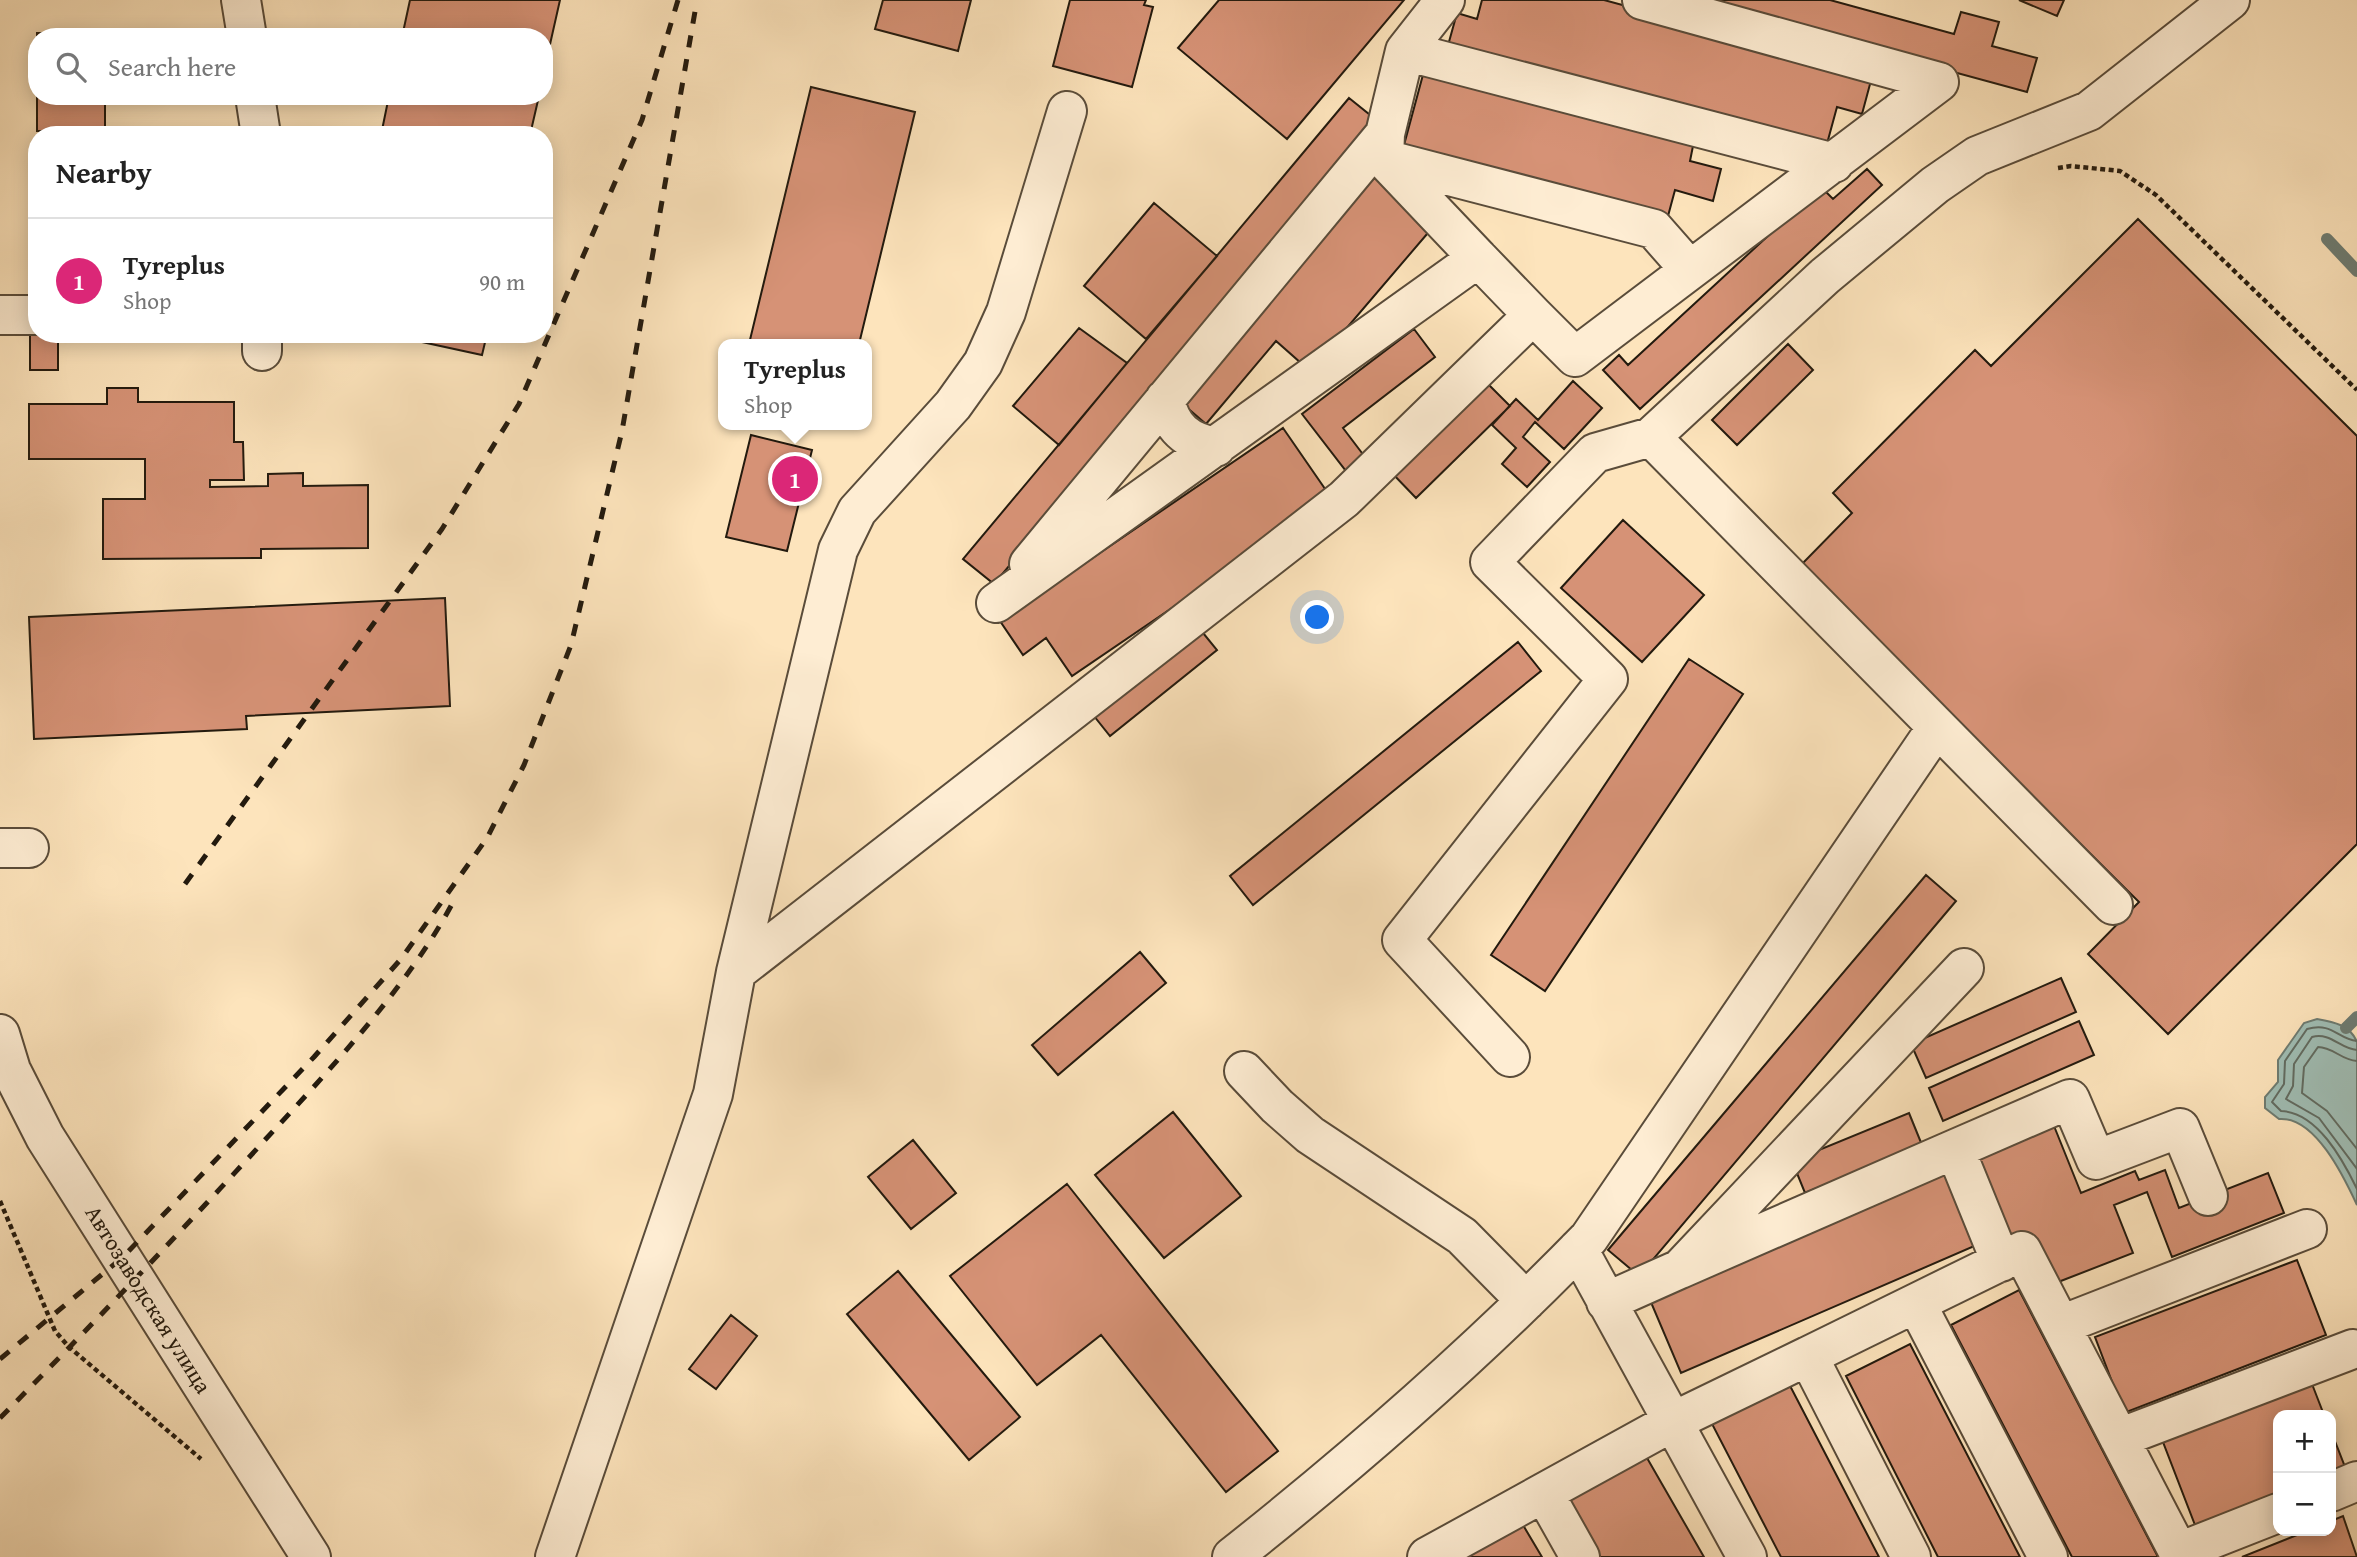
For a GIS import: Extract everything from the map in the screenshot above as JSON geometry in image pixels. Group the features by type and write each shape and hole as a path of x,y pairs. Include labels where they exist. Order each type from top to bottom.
{"street":[{"path":"241,0 246,28"},
{"path":"1445,0 1405,51 1385,146 1166,399 996,603 1478,258"},
{"path":"1385,146 1478,258 1575,357 1939,82 1642,0"},
{"path":"1510,1057 1402,940 1608,679 1490,562 1595,453 1651,437 1825,275 1935,185 1976,156 2089,111 2230,0"},
{"path":"1405,51 1834,163"},
{"path":"256,105 260,126"},
{"path":"555,1557 713,1094 736,972 838,550 858,511 953,405 983,363 1006,312 1067,111"},
{"path":"1385,146 1654,229 1690,270"},
{"path":"0,316 28,315"},
{"path":"736,972 1344,499 1533,316"},
{"path":"1166,399 1171,419 1179,432 1191,440 1216,447"},
{"path":"1651,437 2113,905"},
{"path":"1233,1557 1323,1485 1526,1301 1578,1250 1597,1227 1937,727"},
{"path":"1680,1269 1964,968"},
{"name":"Автозаводская улица","path":"0,1034 6,1069 45,1137 311,1557"},
{"path":"1244,1071 1277,1106 1310,1135 1462,1236 1526,1301"},
{"path":"1606,1302 2070,1099 2096,1160 2180,1128 2208,1196"},
{"path":"1955,1149 2001,1262"},
{"path":"1758,1186 1755,1209 1760,1218 1778,1226"},
{"path":"2061,1325 2307,1229"},
{"path":"1578,1250 1747,1557"},
{"path":"1427,1557 1672,1422 2022,1251 2180,1555 2273,1515"},
{"path":"1916,1303 2048,1557"},
{"path":"2119,1438 2353,1349"},
{"path":"1808,1356 1911,1557"},
{"path":"2336,1490 2357,1481"},
{"path":"1544,1493 1580,1557"}],"path":[{"path":"2048,171 2071,166 2120,171 2156,195 2357,390"},
{"path":"0,1201 55,1331 69,1348 207,1465"}],"water":[{"path":"2317,1019 2346,1028 2357,1042 2357,1205 2327,1150 2316,1138 2305,1127 2279,1119 2265,1108 2265,1097 2278,1082 2278,1060 2304,1023"}],"building":[{"path":"410,0 560,0 553,31 553,28 404,28"},
{"path":"883,0 971,0 958,51 875,29"},
{"path":"1070,0 1146,0 1144,5 1153,7 1132,87 1053,66"},
{"path":"1219,0 1404,0 1287,139 1178,48"},
{"path":"1482,0 1604,0 1873,73 1862,114 1837,107 1825,151 1447,49 1457,13 1477,19"},
{"path":"1689,0 1830,0 1954,34 1961,12 1999,22 1992,46 2037,58 2027,92"},
{"path":"2019,0 2064,0 2057,16"},
{"path":"1424,71 1694,141 1690,161 1721,169 1713,201 1675,190 1668,216 1404,145"},
{"path":"811,87 915,112 860,339 750,339"},
{"path":"1349,98 1380,123 994,584 963,559"},
{"path":"37,105 105,105 105,126 37,126"},
{"path":"387,105 537,105 532,126 383,126"},
{"path":"1867,169 1882,185 1640,409 1603,370 1619,355 1628,365 1821,187 1833,199"},
{"path":"1369,173 1433,227 1310,371 1276,341 1206,424 1177,399"},
{"path":"1154,203 1217,256 1146,339 1084,286"},
{"path":"2138,219 2357,436 2357,844 2168,1034 2088,954 2139,902 1800,566 1852,513 1833,493 1975,350 1991,366"},
{"path":"1079,328 1127,363 1059,445 1013,406"},
{"path":"1414,329 1435,357 1343,428 1365,457 1346,471 1302,414"},
{"path":"30,343 58,343 58,370 30,370"},
{"path":"427,343 485,343 482,355"},
{"path":"1788,344 1813,370 1737,445 1712,420"},
{"path":"1484,380 1510,406 1416,498 1390,471"},
{"path":"1573,381 1602,408 1564,449 1535,422 1523,437 1550,462 1527,487 1502,464 1516,448 1492,425 1516,399 1538,420"},
{"path":"107,388 138,388 138,402 234,402 234,442 243,442 244,480 210,480 210,487 268,486 268,474 303,473 303,486 368,485 368,548 261,549 261,558 103,559 103,499 145,499 145,459 29,459 29,404 107,404"},
{"path":"1283,428 1332,499 1072,676 1046,638 1023,655 1000,621"},
{"path":"751,435 812,450 787,551 726,537"},
{"path":"1623,520 1704,595 1642,662 1561,588"},
{"path":"445,598 450,706 246,716 247,729 34,739 29,617"},
{"path":"1199,628 1217,650 1110,736 1090,711"},
{"path":"1518,642 1541,671 1253,905 1230,876"},
{"path":"1689,659 1743,694 1545,991 1491,955"},
{"path":"1926,875 1956,901 1639,1276 1608,1250"},
{"path":"1140,952 1166,983 1058,1075 1032,1045"},
{"path":"2061,978 2076,1012 1926,1078 1911,1044"},
{"path":"2079,1021 2094,1055 1943,1121 1929,1088"},
{"path":"1173,1112 1241,1196 1164,1258 1095,1175"},
{"path":"1909,1113 1922,1145 1805,1193 1792,1161"},
{"path":"2052,1121 2081,1193 2135,1171 2139,1180 2165,1170 2179,1208 2268,1173 2284,1213 2172,1257 2147,1192 2114,1205 2133,1253 2053,1284 2009,1248 1972,1153"},
{"path":"913,1140 956,1193 911,1229 868,1177"},
{"path":"1947,1171 1979,1244 1681,1373 1650,1300"},
{"path":"1067,1184 1278,1451 1226,1492 1101,1335 1037,1385 950,1276"},
{"path":"2297,1260 2326,1335 2124,1413 2095,1337"},
{"path":"898,1271 1020,1417 969,1460 847,1314"},
{"path":"2019,1290 2158,1557 2072,1557 1951,1325"},
{"path":"731,1315 757,1336 716,1389 689,1369"},
{"path":"1910,1344 2020,1557 1938,1557 1846,1376"},
{"path":"1787,1380 1879,1557 1781,1557 1710,1420"},
{"path":"2312,1384 2322,1410 2273,1410 2273,1495 2195,1525 2163,1442"},
{"path":"2336,1444 2345,1467 2336,1470"},
{"path":"1643,1451 1704,1557 1600,1557 1565,1495"},
{"path":"2343,1516 2357,1557 2242,1557 2294,1536 2336,1536 2336,1519"},
{"path":"1523,1525 1542,1557 1466,1557"}],"waterway":[{"path":"2327,239 2357,271"},
{"path":"2346,1028 2357,1017"}],"railway":[{"path":"553,325 642,120 678,0"},
{"path":"0,1359 123,1257 314,1057 401,959 487,838 524,765 571,645 622,431 697,0"},
{"path":"185,884 442,529 519,404 545,343"},
{"path":"0,1418 166,1246 340,1057 413,966 452,904"}],"place":[{"name":"Tyreplus","path":"795,479"}]}
